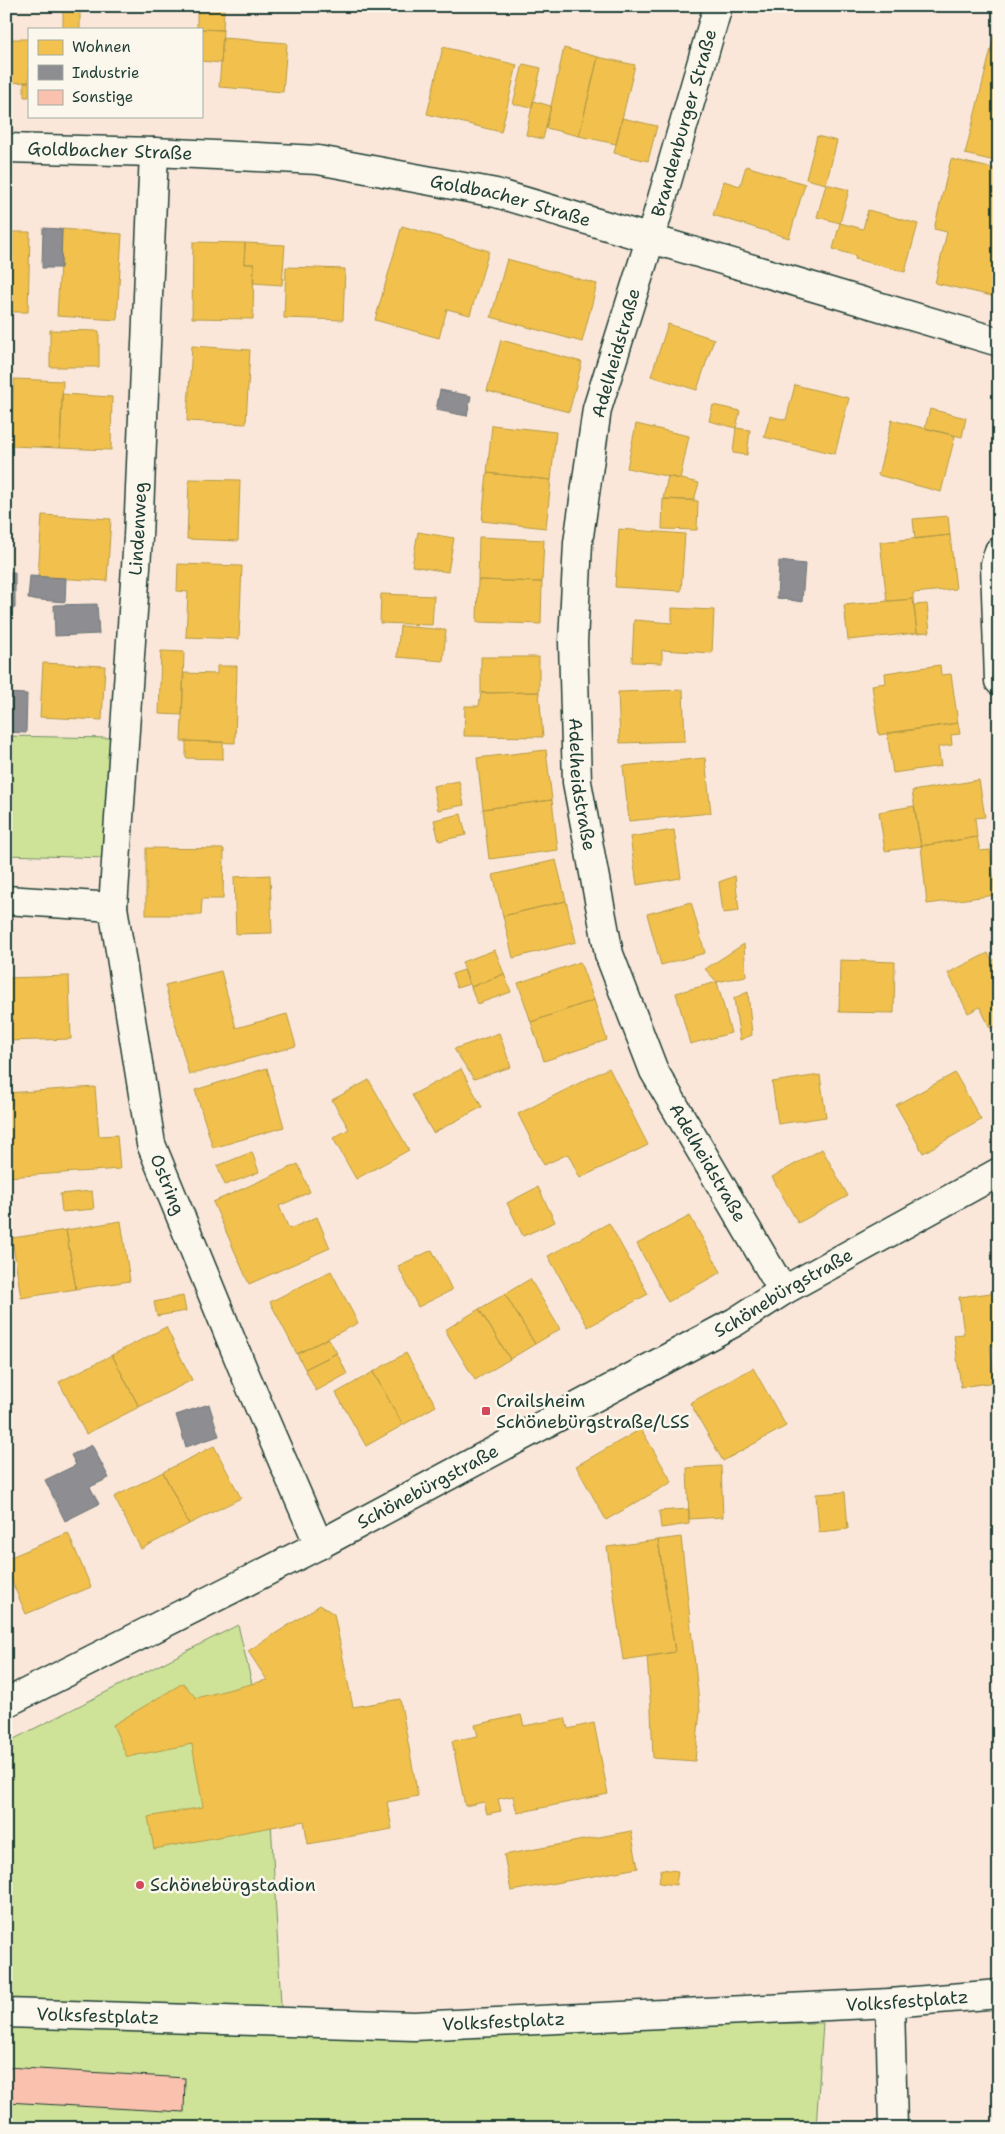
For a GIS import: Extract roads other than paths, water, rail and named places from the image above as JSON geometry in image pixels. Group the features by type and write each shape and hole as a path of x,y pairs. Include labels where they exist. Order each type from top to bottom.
{"street":[{"name":"Brandenburger Straße","path":"650,240 718,6"},
{"name":"Goldbacher Straße","path":"6,148 154,152 318,160 496,193 999,342"},
{"name":"Lindenweg","path":"112,906 138,537 154,152"},
{"name":"Adelheidstraße","path":"650,240 597,409 578,543 572,642 577,782 609,954 654,1071 783,1291"},
{"path":"999,550 996,564 999,681"},
{"path":"6,900 112,906"},
{"name":"Ostring","path":"112,906 151,1144 245,1374 319,1545"},
{"name":"Schönebürgstraße","path":"6,1703 319,1545 726,1326 783,1291 999,1172"},
{"name":"Volksfestplatz","path":"6,2013 414,2026 890,2003 999,1994"},
{"path":"890,2003 893,2128"}],"place":[{"name":"Crailsheim Schönebürgstraße/LSS","path":"486,1411"},
{"name":"Schönebürgstadion","path":"140,1885"}]}
